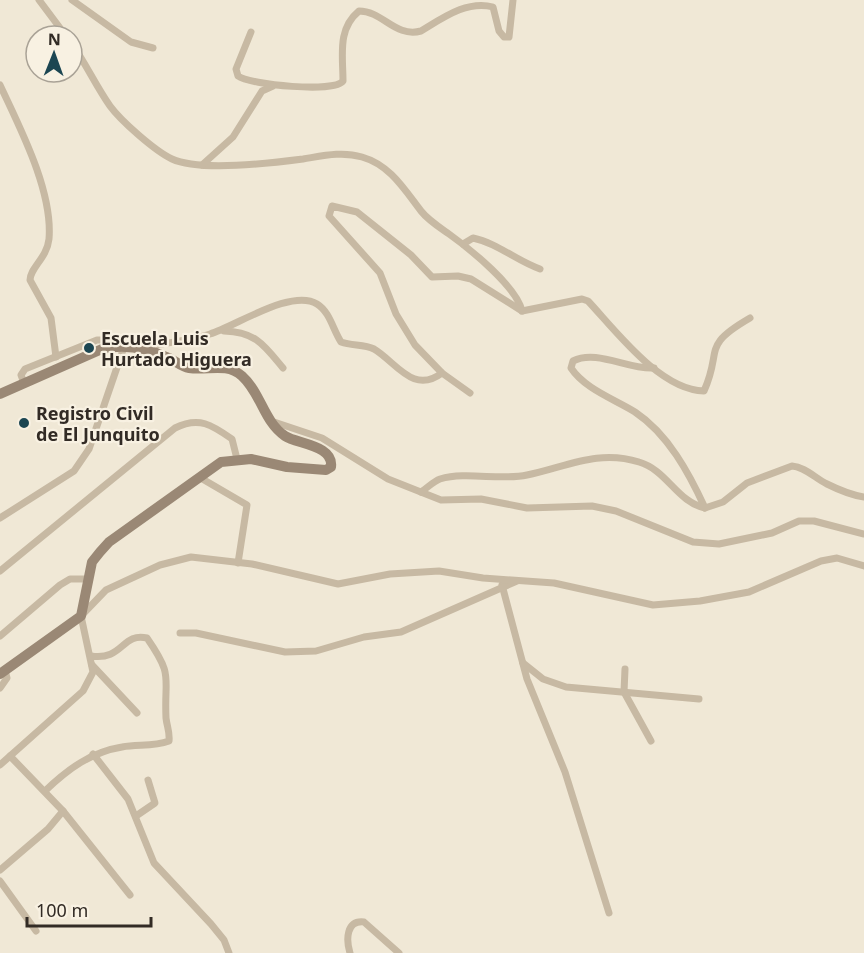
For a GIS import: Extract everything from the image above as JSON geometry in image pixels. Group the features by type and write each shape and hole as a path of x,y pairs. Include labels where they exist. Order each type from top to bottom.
{"street":[{"path":"39,0 57,24"},
{"path":"72,0 131,42 153,48"},
{"path":"251,32 236,69 238,76 243,80 273,86 333,88 340,86 343,81 342,34 351,18 359,11 369,11 398,31 413,33 422,31 467,3 484,1 493,7 499,31 504,37 509,37 513,0"},
{"path":"84,60 111,107 172,159 202,165 277,162 340,154 362,157 393,175 411,194 421,212 477,254 520,300 522,311"},
{"path":"0,86 22,132 48,209 46,252 30,275 30,280 51,318 56,357"},
{"path":"202,165 233,137 262,91 273,86"},
{"path":"470,393 442,373 415,345 396,314 380,273 329,216 332,206 357,212 411,255 432,277 458,276 471,279 522,311 582,299 588,301 654,368 694,391 704,391 715,346 726,332 750,318"},
{"path":"463,244 473,238 486,241 526,264 540,269"},
{"path":"0,394 102,349 139,347 221,330 282,302 309,300 326,311 342,342 373,349 403,374 416,380 430,380 442,373"},
{"path":"221,330 253,336 283,368"},
{"path":"0,519 74,471 89,449 124,347 122,340 97,340 25,369 21,375 24,383"},
{"path":"0,765 83,691 93,672 81,616 92,562 109,542 221,462 237,459 313,469 326,470 331,467 329,457 307,444 288,438 276,429 250,385 232,370 208,367 189,369 139,347"},
{"path":"654,368 643,369 593,357 573,361 571,368 578,378 637,414 673,449 705,508"},
{"path":"0,570 157,443 186,423 198,421 211,424 232,439 237,459"},
{"path":"271,422 322,438 388,479 441,500 481,499 527,508 592,506 616,511 693,542 719,544 772,533 799,521 814,521 864,534"},
{"path":"421,492 439,479 525,476 579,459 601,456 620,458 649,466 657,470 685,500 705,508 723,502 747,483 792,466 799,467 826,483 864,497"},
{"path":"199,477 247,505 238,563"},
{"path":"0,688 6,678 3,672 81,616 106,590 160,565 191,557 238,563 338,584 390,574 439,572 554,583 653,605 675,604 749,592 821,561 837,558 864,566"},
{"path":"0,636 60,585 70,579 87,579"},
{"path":"501,579 523,663 565,772 609,913"},
{"path":"180,633 196,633 285,652 316,651 364,637 401,632 503,589 518,580"},
{"path":"45,791 93,754 124,746 155,746 169,741 170,732 166,720 168,679 164,663 147,638 138,636 132,638 112,656 104,658 91,656"},
{"path":"523,663 543,679 555,684 699,699"},
{"path":"92,665 137,713"},
{"path":"625,669 624,692 651,741"},
{"path":"93,754 128,799 154,863 211,924 224,940 229,953"},
{"path":"10,756 63,811 129,895"},
{"path":"136,816 155,803 148,780"},
{"path":"0,870 48,829 63,811"},
{"path":"0,881 36,931"},
{"path":"350,953 348,934 351,925 357,921 364,922 399,953"}],"place":[{"name":"Escuela Luis Hurtado Higuera","path":"89,348"},
{"name":"Registro Civil de El Junquito","path":"24,423"}]}
